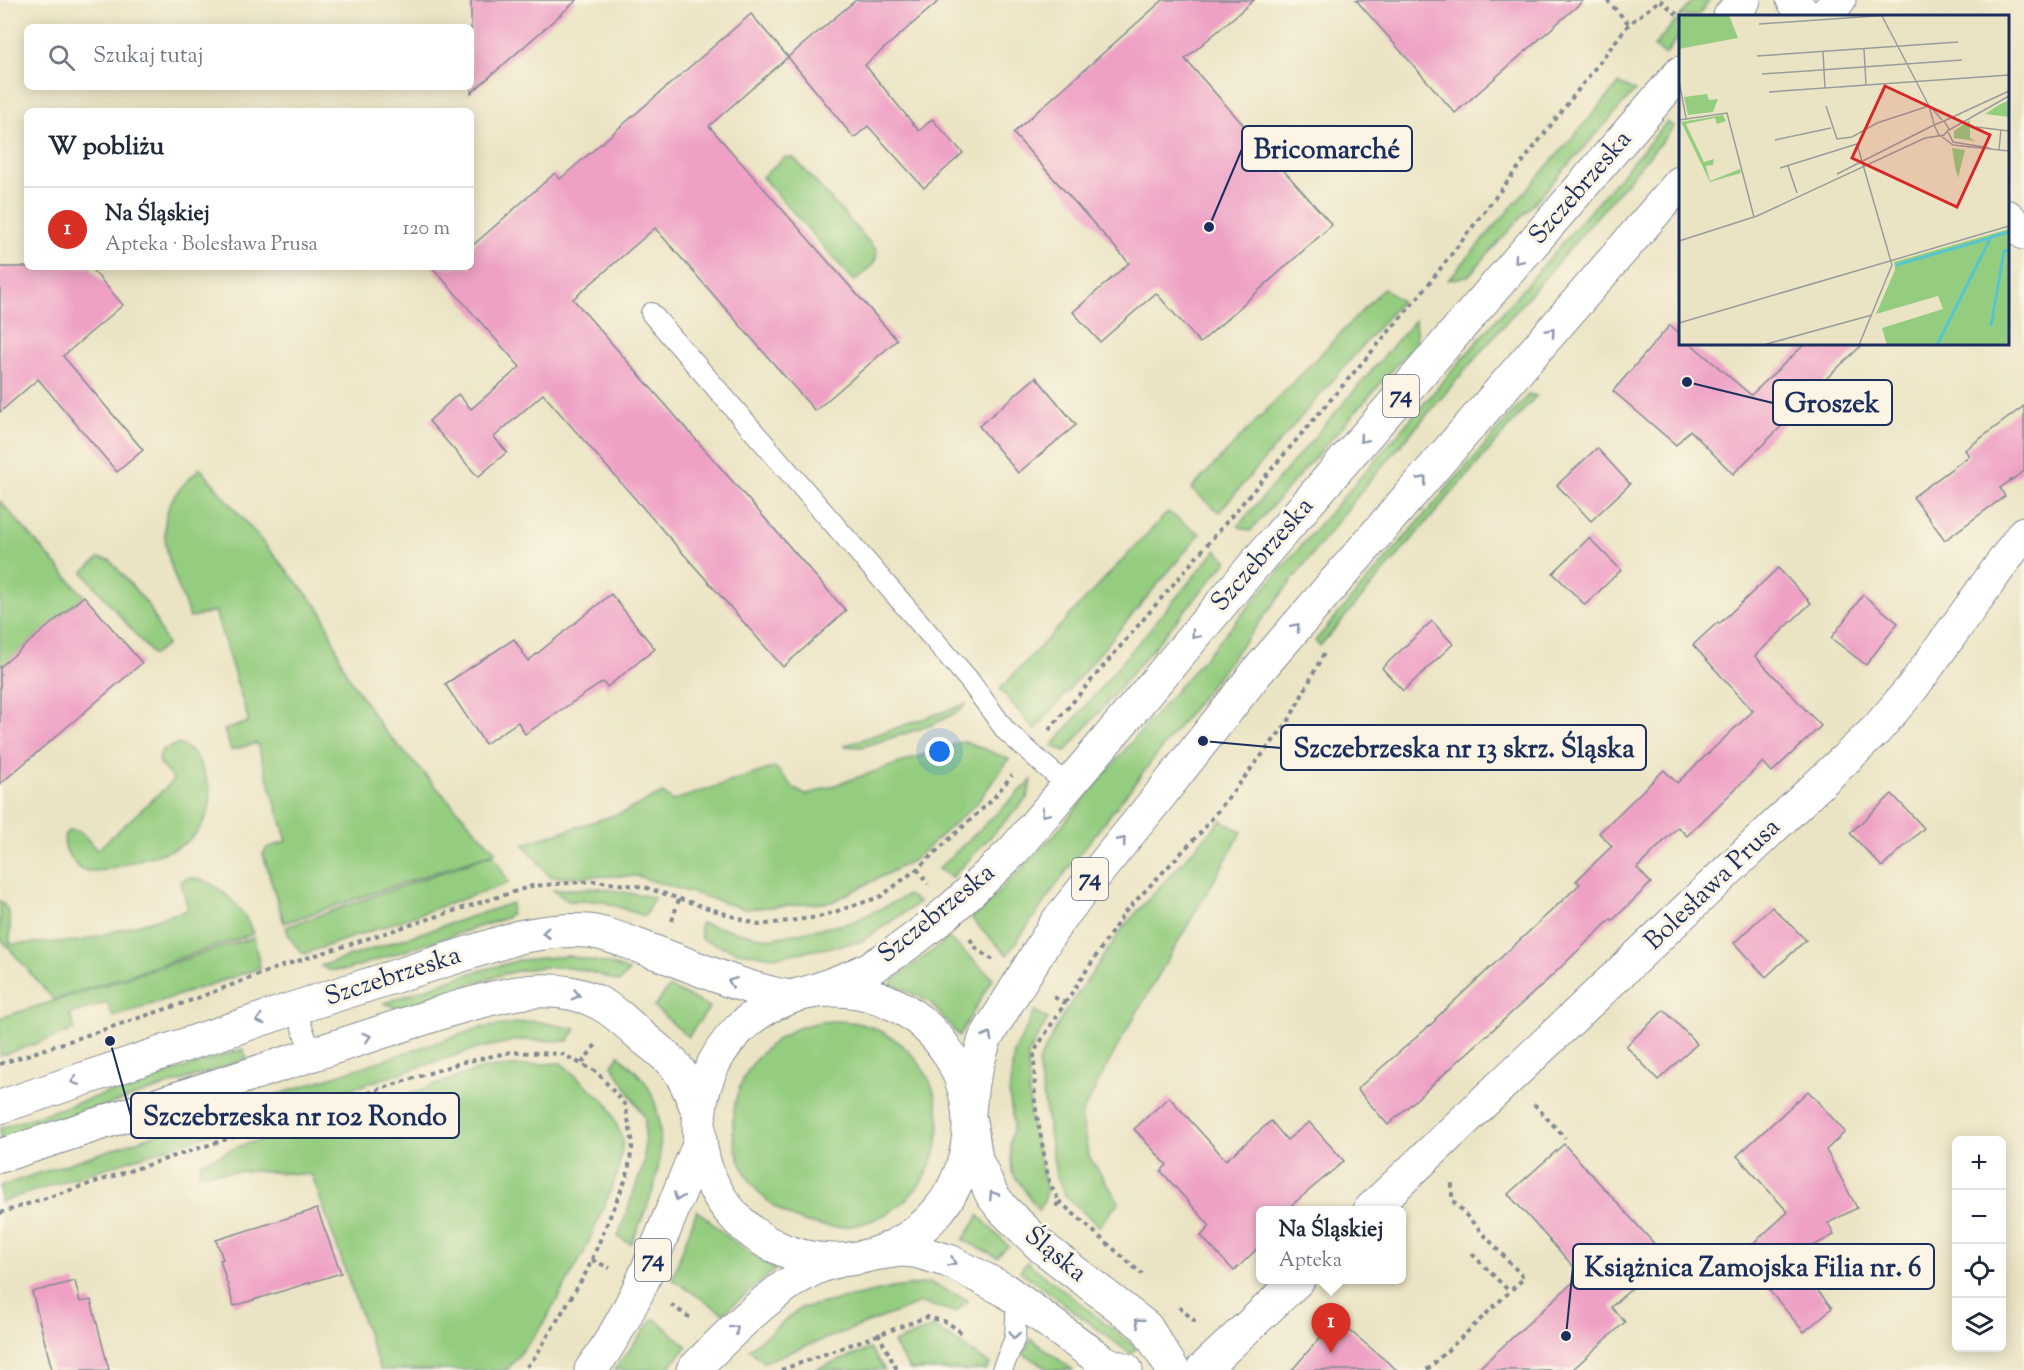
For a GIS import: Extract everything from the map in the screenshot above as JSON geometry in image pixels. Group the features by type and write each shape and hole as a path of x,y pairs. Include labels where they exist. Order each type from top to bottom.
{"main road":[{"path":"1731,15 1744,0"},
{"path":"1793,0 1803,15"},
{"path":"1825,15 1839,0"},
{"name":"Szczebrzeska","path":"0,1107 295,1008 519,937 589,931 628,942 760,992 799,995 869,969 909,941 980,884 1014,850 1260,558 1679,75"},
{"name":"74","path":"693,1370 742,1323 794,1280 813,1268 829,1262 860,1257 901,1242 925,1225 944,1203 959,1178 964,1159 972,1083 985,1039 1057,922 1157,800 1257,672 1679,184"},
{"path":"2009,219 2024,233"},
{"name":"Bolesława Prusa","path":"1374,1206 1877,729 1912,688 2024,533"},
{"name":"Szczebrzeska","path":"0,1156 483,1000 519,992 544,990 580,995 600,1004 621,1018 658,1050 676,1068 690,1090 700,1129"},
{"name":"74","path":"860,1257 816,1258 788,1252 761,1239 738,1221 720,1197 707,1172 700,1129 703,1091 711,1068 723,1048 738,1029 756,1014 799,995 839,990 868,993 895,1004 919,1019 940,1040 956,1064 966,1092 969,1116"},
{"name":"Śląska","path":"969,1116 976,1159 992,1195 1003,1209 1042,1247 1146,1327 1173,1370"},
{"name":"74","path":"591,1370 629,1311 651,1266 700,1129"},
{"path":"860,1257 901,1250 928,1253 949,1260 1017,1298 1105,1364 1126,1370"},
{"path":"1202,1370 1294,1284"}],"lane":[{"path":"651,314 969,680 1006,731 1068,786"},
{"path":"295,1008 312,1056"},
{"path":"1002,1370 1015,1338 1017,1298"}],"path":[{"path":"1607,0 1629,24"},
{"path":"880,897 917,869 991,801 1420,295 1629,24 1660,0 1679,16"},
{"path":"1144,1277 1059,1201 1049,1182 1035,1105 1034,1052 1125,912 1202,831 1288,722 1327,648"},
{"path":"670,929 679,899"},
{"path":"966,934 977,949 1001,966"},
{"path":"1044,991 1065,1003"},
{"path":"0,1064 184,1003"},
{"path":"582,1064 600,1040"},
{"path":"0,1213 460,1063 510,1052 562,1054 597,1072 625,1105 633,1143 627,1176 592,1260 535,1357 524,1370"},
{"path":"1532,1102 1565,1138"},
{"path":"1427,1370 1524,1278 1452,1200 1452,1176"},
{"path":"1054,1210 1059,1201"},
{"path":"1472,1254 1510,1292"},
{"path":"592,1260 616,1270"},
{"path":"669,1303 696,1322"},
{"path":"1179,1307 1204,1330"},
{"path":"781,1370 927,1317 948,1322 962,1333"},
{"path":"878,1333 897,1370"}],"green space":[{"path":"1694,0 1710,0 1698,15 1681,15"},
{"path":"1679,17 1679,37 1665,55 1654,46"},
{"path":"1619,84 1635,91 1468,276 1448,280"},
{"path":"1667,122 1674,127 1363,489 1065,873 1007,955 972,919 1054,835"},
{"path":"785,157 794,158 876,250 876,259 854,281 762,177"},
{"path":"1384,288 1401,301 1219,512 1191,489"},
{"path":"1415,320 1417,342 1250,531 1238,526"},
{"path":"1529,394 1536,396 1320,646 1315,641"},
{"path":"200,468 322,612 346,673 382,728 496,852 284,923 263,854 267,848 287,841 257,743 231,750 224,730 249,722 215,611 190,618 174,575 166,543 165,528 172,500"},
{"path":"0,501 84,596 2,666 0,680"},
{"path":"1168,512 1200,534 1035,730 1000,689"},
{"path":"1216,550 1227,561 1066,751 1052,746"},
{"path":"99,558 110,560 149,606 167,645 153,655 83,572"},
{"path":"966,704 960,711 932,725 862,747 843,746"},
{"path":"964,741 1009,759 977,803 914,860 832,902 745,909 637,876 550,877 524,844 624,812 663,793 672,801 775,767 796,790 806,795"},
{"path":"178,744 187,748 194,755 208,784 210,805 200,828 177,848 109,869 82,870 68,854 65,834 71,830 81,832 97,850 174,780 159,759 162,750"},
{"path":"1032,780 1027,798 952,877 938,869"},
{"path":"1221,820 1242,832 1122,1038 1081,1115 1088,1155 1119,1202 1099,1226 1066,1197 1056,1175 1038,1063 1063,1015 1125,925"},
{"path":"493,854 509,883 304,954 295,945 286,927"},
{"path":"188,878 208,883 228,896 244,915 253,934 54,1000 0,938 0,901 9,915 10,944 81,941 188,910 181,881"},
{"path":"600,888 654,897 645,916 601,901 568,901 553,890"},
{"path":"908,895 919,903 860,942 774,957 738,952 701,939 700,923 769,939 853,922"},
{"path":"512,903 511,913 506,918 346,970 329,970 321,966"},
{"path":"254,937 260,968 113,1017 107,1002 70,1014 75,1030 0,1056 0,1018"},
{"path":"949,938 993,978 959,1036 930,1002 890,983"},
{"path":"568,956 610,964 629,971 619,982 564,967 538,968 499,976 400,1009 384,1003 468,974 520,960"},
{"path":"669,987 710,1007 688,1037 654,1007"},
{"path":"1035,1011 1048,1019 1028,1054 1030,1118 1046,1187 1045,1199 1039,1211 1012,1172 1010,1142 1014,1125 1009,1094 1014,1052"},
{"path":"535,1021 576,1029 568,1041 520,1040 475,1049 0,1202 0,1186 480,1028"},
{"path":"826,1021 846,1021 866,1025 885,1033 902,1044 916,1058 935,1094 939,1124 935,1154 927,1173 916,1190 902,1204 866,1223 846,1227 826,1227 806,1223 787,1215 770,1204 756,1190 737,1154 733,1134 733,1114 737,1094 745,1075 756,1058 770,1044 806,1025"},
{"path":"243,1049 247,1059 0,1141 0,1128"},
{"path":"619,1055 642,1078 650,1090 658,1115 660,1138 660,1155 655,1184 631,1244 618,1237 644,1163 645,1118 612,1065"},
{"path":"561,1063 608,1104 623,1140 618,1173 584,1253 540,1329 507,1370 380,1370 312,1175 256,1171 198,1173 201,1163 240,1146 375,1106 484,1068"},
{"path":"697,1210 734,1242 776,1269 723,1313 672,1279"},
{"path":"979,1216 1008,1246 997,1257 963,1240"},
{"path":"1027,1262 1137,1348 1131,1354 1020,1271"},
{"path":"930,1283 968,1300 956,1312 921,1303 764,1362 749,1349 801,1308 893,1288"},
{"path":"654,1318 687,1346 667,1370 614,1370"},
{"path":"934,1327 990,1364 986,1370 910,1370 893,1343"},
{"path":"1031,1339 1073,1370 1050,1370 1023,1354"},
{"path":"870,1349 885,1370 814,1370"}],"building":[{"path":"471,0 577,0 471,93 471,90 474,90 474,24 471,24"},
{"path":"856,0 940,0 865,65 919,131 932,119 963,153 924,188 868,126 854,138 788,57"},
{"path":"1163,0 1254,0 1185,59 1332,225 1200,343 1156,293 1100,342 1073,312 1129,263 1013,133"},
{"path":"1356,0 1584,0 1455,113"},
{"path":"751,14 788,57 709,126 897,340 815,411 655,228 573,299 846,611 783,667 543,394 494,437 507,452 478,477 429,421 458,394 471,409 520,367 435,270 474,270 474,244 555,173 560,179"},
{"path":"0,267 24,267 24,270 93,270 123,305 63,356 143,450 117,472 38,379 0,412"},
{"path":"1670,325 1679,333 1679,345 1692,345 1751,395 1804,345 1862,345 1795,408 1797,411 1733,474 1690,430 1676,445 1613,391"},
{"path":"1036,377 1076,425 1018,473 979,426"},
{"path":"2024,406 2024,471 2000,488 2005,496 1945,540 1913,497 1969,456 1965,450"},
{"path":"1597,448 1630,484 1591,521 1557,485"},
{"path":"1589,538 1621,570 1585,605 1553,573"},
{"path":"1778,568 1811,603 1755,656 1821,726 1772,772 1763,762 1687,836 1678,827 1637,868 1651,883 1388,1125 1357,1089 1436,1020 1580,884 1576,881 1612,846 1599,833 1664,770 1677,783 1753,711 1693,645 1718,622 1719,624"},
{"path":"611,594 655,649 607,687 603,682 525,734 518,722 485,744 445,684 514,639 528,661"},
{"path":"1863,595 1898,623 1866,665 1831,638"},
{"path":"84,596 142,663 0,784 0,667"},
{"path":"1432,621 1453,644 1403,691 1382,668"},
{"path":"1892,794 1924,828 1882,867 1850,833"},
{"path":"1772,907 1806,940 1766,977 1734,943"},
{"path":"1664,1010 1697,1044 1658,1080 1626,1046"},
{"path":"1808,1091 1845,1132 1826,1150 1857,1208 1828,1223 1834,1235 1790,1258 1832,1308 1804,1332 1759,1278 1757,1280 1737,1258 1788,1212 1737,1156"},
{"path":"1169,1097 1226,1160 1271,1121 1287,1140 1309,1122 1344,1161 1291,1206 1256,1206 1256,1250 1234,1271 1201,1236 1210,1226 1161,1171 1167,1165 1134,1129"},
{"path":"1564,1144 1659,1249 1633,1273 1640,1281 1611,1307 1625,1322 1572,1370 1477,1370 1581,1275 1508,1194"},
{"path":"317,1209 341,1273 234,1306 216,1240"},
{"path":"75,1281 80,1302 91,1300 109,1370 52,1370 32,1292"},
{"path":"1336,1319 1397,1370 1292,1370"}],"place":[{"name":"Bricomarché","path":"1209,227"},
{"name":"Groszek","path":"1687,382"},
{"name":"Szczebrzeska nr 13 skrz. Śląska","path":"1203,741"},
{"name":"Szczebrzeska nr 102 Rondo","path":"110,1041"},
{"name":"Książnica Zamojska Filia nr. 6","path":"1566,1336"},
{"name":"Na Śląskiej","path":"1331,1353"}]}
